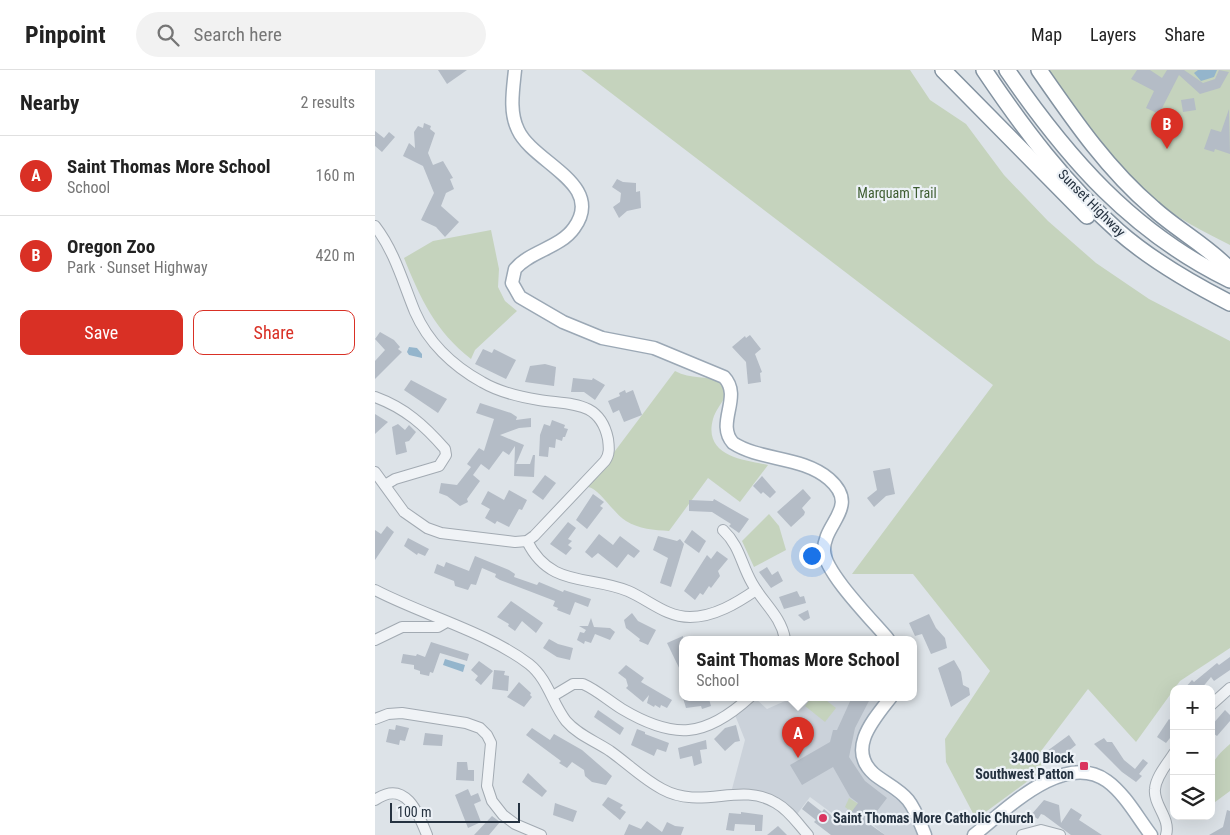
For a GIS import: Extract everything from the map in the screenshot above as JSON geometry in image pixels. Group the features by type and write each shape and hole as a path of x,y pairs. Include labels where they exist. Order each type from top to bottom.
{"highway":[{"path":"943,70 1089,217 1119,232"},
{"name":"Sunset Highway","path":"984,70 1062,174 1119,232 1181,276 1230,303"},
{"name":"Sunset Highway","path":"1007,70 1069,153 1116,203 1176,250 1230,280"},
{"path":"1039,70 1087,138 1128,185 1176,228 1219,258 1230,270"}],"main road":[{"path":"515,70 513,108 518,132 531,148 575,186 583,202 580,218 573,231 515,269 512,278 513,288 525,301 563,322 608,340 654,348 724,377 730,385 732,394 726,430 733,443 817,470 830,480 840,493 840,511 825,544 827,562 834,574 886,636"},
{"path":"888,701 865,734 862,745 863,757 874,773 909,802 925,835"},
{"path":"981,833 1045,782 1060,775 1081,772 1101,777 1113,786 1151,835"}],"street":[{"path":"375,226 394,258 420,322 435,344 451,360 468,374 497,389 526,398 580,405 595,414 603,424 609,447 607,457 539,531 527,541 499,541 441,533 427,528 404,512 375,472"},
{"path":"375,397 395,404 419,420 445,450 446,454 439,466 395,479 385,485"},
{"path":"723,530 736,544 756,590 775,614 784,636"},
{"path":"527,541 538,558 565,577 624,590 670,614 691,617 712,613 732,605 756,590"},
{"path":"375,590 481,637 519,658 537,671 570,725 660,788 690,799 745,794 761,796 782,807 808,835"},
{"path":"375,640 402,627 438,627 445,622"},
{"path":"553,696 573,684 583,684 633,715 666,729 683,732 707,726 745,701"},
{"path":"1215,701 1230,688"},
{"path":"375,719 388,714 402,713 466,723 480,728 487,735 491,743 487,786 492,801 509,819 541,835"},
{"path":"1166,835 1166,820 1156,798 1155,788 1170,760"},
{"path":"375,800 386,794 402,795 410,800 427,835"},
{"path":"1022,835 1041,830 1060,835"}],"shaded area":[{"path":"751,701 758,701 767,709 785,701 882,701 862,727 855,753 858,763 868,778 908,808 918,835 885,835 869,822 851,812 844,822 810,797 795,817 784,803 773,795 752,790 732,789 745,740 735,715"}],"green space":[{"name":"Marquam Trail","path":"581,70 910,70 930,100 966,124 1004,175 1048,221 1096,263 1149,299 1230,341 1230,648 1180,681 1177,685 1170,685 1170,695 1136,742 1088,689 1038,755 1043,770 976,819 946,762 945,739 990,671 913,574 852,574 993,385"},
{"path":"1049,70 1230,70 1230,245 1171,213 1138,187 1096,140"},
{"path":"491,230 499,269 498,287 505,301 517,311 475,350 471,359 448,337 430,313 416,287 404,258 433,241"},
{"path":"675,371 687,376 722,382 726,395 713,419 711,431 714,441 727,454 747,461 768,465 740,502 708,478 669,531 647,529 626,521 597,492 588,487"},
{"path":"769,514 779,526 786,550 754,567 742,541"},
{"path":"809,701 827,701 836,708 825,722 805,706"},
{"path":"801,718 813,739 798,748 786,727"},
{"path":"1230,744 1230,791 1215,802 1215,760"},
{"path":"849,798 860,805 854,814 845,807"}],"water":[{"path":"1198,70 1217,70 1214,77 1201,81 1194,73"},
{"path":"409,347 417,348 422,354 422,358 409,355 407,352"},
{"path":"445,659 465,665 463,672 443,665"}],"building":[{"path":"438,70 467,70 447,84"},
{"path":"1137,70 1150,70 1162,78 1167,70 1184,70 1203,83 1215,79 1219,70 1229,72 1220,88 1200,94 1179,75 1159,114 1146,108 1154,91 1131,79"},
{"path":"1194,98 1196,110 1183,112 1181,100"},
{"path":"1229,109 1230,154 1215,149 1214,152 1204,149 1211,129 1221,132"},
{"path":"424,123 431,126 430,129 435,133 428,153 433,165 443,161 453,178 450,179 454,189 446,193 441,206 459,222 445,237 436,227 421,220 434,193 423,166 403,156 409,143 415,148 414,132 418,126 423,128"},
{"path":"375,131 384,138 389,132 395,137 382,152 375,146"},
{"path":"617,179 623,182 636,183 636,192 640,191 641,208 627,211 619,218 613,207 620,202 621,193 612,187"},
{"path":"380,332 394,340 400,347 398,349 402,352 375,379 375,361 385,350 375,339"},
{"path":"750,335 761,349 755,354 762,372 760,373 761,382 748,384 746,362 732,347 745,336 746,338"},
{"path":"483,349 492,353 494,349 516,360 506,379 475,364"},
{"path":"545,364 556,367 554,386 525,382 530,366"},
{"path":"573,378 592,380 593,378 605,385 595,400 584,392 571,392"},
{"path":"411,380 447,399 438,413 404,390"},
{"path":"625,390 626,393 633,390 642,415 624,422 619,410 613,413 608,401 620,396 619,393"},
{"path":"480,403 511,413 517,417 516,420 531,418 531,427 519,428 500,435 524,445 516,464 530,464 533,455 535,455 534,477 514,476 515,446 509,455 503,451 489,470 481,464 473,475 480,481 467,499 468,502 460,506 447,496 439,493 441,483 457,485 471,467 467,464 479,448 484,451 494,419 476,413"},
{"path":"375,414 388,422 375,434"},
{"path":"552,420 565,425 564,428 568,429 562,441 556,439 555,448 549,447 548,457 539,456 540,435 544,424 550,426"},
{"path":"398,424 405,430 409,425 416,432 409,441 405,442 407,452 396,455 392,427"},
{"path":"890,468 895,494 886,496 874,507 867,498 877,490 873,471"},
{"path":"545,475 556,483 543,500 532,492"},
{"path":"762,476 776,492 770,498 763,492 761,494 753,486"},
{"path":"803,489 811,498 802,508 805,512 804,515 791,527 777,512"},
{"path":"509,490 527,500 522,510 519,509 509,527 497,521 495,524 485,518 490,509 481,504 488,491 504,500"},
{"path":"593,494 604,502 600,506 603,508 587,529 576,520"},
{"path":"714,499 749,519 739,533 729,526 731,524 712,512 689,511 689,500 713,501"},
{"path":"568,522 576,528 568,539 572,541 568,545 572,548 566,555 550,544"},
{"path":"387,526 394,532 375,560 375,530 381,534"},
{"path":"692,530 706,541 699,553 684,542"},
{"path":"599,534 613,545 620,536 640,551 634,558 628,554 617,568 598,553 592,558 585,552"},
{"path":"658,536 677,541 680,539 684,544 671,587 660,583 668,558 653,550"},
{"path":"408,538 429,549 425,556 418,553 417,555 404,546"},
{"path":"717,551 728,559 718,571 720,576 711,588 709,586 703,595 700,593 695,600 684,591 707,555 711,559"},
{"path":"475,556 509,570 515,574 514,577 537,585 539,582 563,592 564,590 591,599 588,607 575,602 570,615 557,610 558,608 553,606 555,601 500,580 495,577 496,574 482,568 476,585 471,584 468,590 455,586 454,581 434,573 437,564 444,567 446,562 469,571"},
{"path":"767,567 772,575 778,571 783,581 771,588 759,572"},
{"path":"797,591 800,597 804,596 806,603 784,609 779,597"},
{"path":"511,601 543,623 536,633 522,621 515,631 508,626 509,624 497,617"},
{"path":"808,610 810,618 804,621 798,615"},
{"path":"632,613 638,621 656,630 648,645 639,641 640,639 626,628 624,620"},
{"path":"929,614 936,628 945,638 947,648 931,654 922,634 915,636 909,623"},
{"path":"591,618 594,627 610,628 615,632 610,640 595,634 591,643 585,641 584,644 577,640 580,632 584,633 586,630 579,626 588,626"},
{"path":"679,638 679,668 667,643"},
{"path":"549,639 558,644 573,648 570,660 557,657 543,648"},
{"path":"431,642 469,654 467,661 440,653 433,673 430,672 429,676 420,674 420,671 414,669 414,665 401,663 403,654 416,656 417,654 425,657"},
{"path":"1230,657 1230,670 1214,681 1211,677 1204,685 1188,685 1217,663 1219,665"},
{"path":"954,660 961,672 963,685 969,688 970,695 951,707 938,668"},
{"path":"479,661 493,671 481,685 475,680 478,676 471,670"},
{"path":"626,665 644,678 641,682 672,700 667,708 661,705 660,708 655,705 654,707 647,703 649,695 643,702 626,688 628,686 626,679 618,673"},
{"path":"494,670 505,671 504,675 509,676 508,691 492,689"},
{"path":"519,682 531,693 532,697 524,707 507,697"},
{"path":"684,701 710,701 711,706 702,709 701,706 686,708"},
{"path":"850,701 869,701 855,728 849,757 865,781 887,798 868,823 885,835 831,835 814,822 816,820 802,809 808,801 822,812 824,809 842,825 858,803 850,797 833,767 802,785 790,765 830,742 833,730 837,730"},
{"path":"598,710 624,728 620,735 594,717"},
{"path":"1225,710 1230,715 1230,721 1217,736 1215,735 1215,721"},
{"path":"1169,719 1170,738 1166,743 1157,737"},
{"path":"396,725 409,728 405,741 400,740 399,745 386,742 389,729 395,730"},
{"path":"736,725 740,741 735,742 725,751 714,739 725,728"},
{"path":"532,728 550,740 554,734 582,750 612,776 606,785 592,782 585,776 584,770 572,762 567,768 559,763 561,761 526,735"},
{"path":"637,729 669,743 666,752 657,749 654,756 631,745"},
{"path":"425,733 443,735 442,746 423,745"},
{"path":"1069,735 1076,745 1057,760 1055,756 1048,761 1043,754"},
{"path":"1104,738 1107,742 1112,742 1124,760 1135,769 1143,759 1148,763 1139,774 1142,776 1136,782 1122,772 1094,744"},
{"path":"706,740 707,749 700,750 702,763 694,766 692,756 680,759 678,748"},
{"path":"457,762 467,762 468,770 474,770 474,781 456,780"},
{"path":"528,773 547,791 542,797 522,782"},
{"path":"468,789 471,796 478,793 481,801 474,804 481,822 468,828 455,795"},
{"path":"608,797 623,805 620,808 626,812 620,820 602,805"},
{"path":"1044,800 1059,805 1061,823 1071,808 1082,815 1079,820 1102,835 1071,835 1044,815 1041,814 1038,819 1031,815"},
{"path":"555,803 577,811 573,822 553,815"},
{"path":"1227,810 1230,811 1230,835 1209,835 1223,827"},
{"path":"741,812 763,815 762,831 755,831 755,825 735,824 734,831 726,830 729,813 741,814"},
{"path":"492,816 500,822 489,835 474,835"},
{"path":"647,821 662,832 667,822 675,826 684,827 681,835 624,835 629,824 641,829"},
{"path":"778,826 787,835 767,835"}],"place":[{"name":"Oregon Zoo","path":"1167,149"},
{"name":"Saint Thomas More School","path":"798,758"},
{"name":"3400 Block Southwest Patton","path":"1084,766"},
{"name":"Saint Thomas More Catholic Church","path":"823,818"}]}
